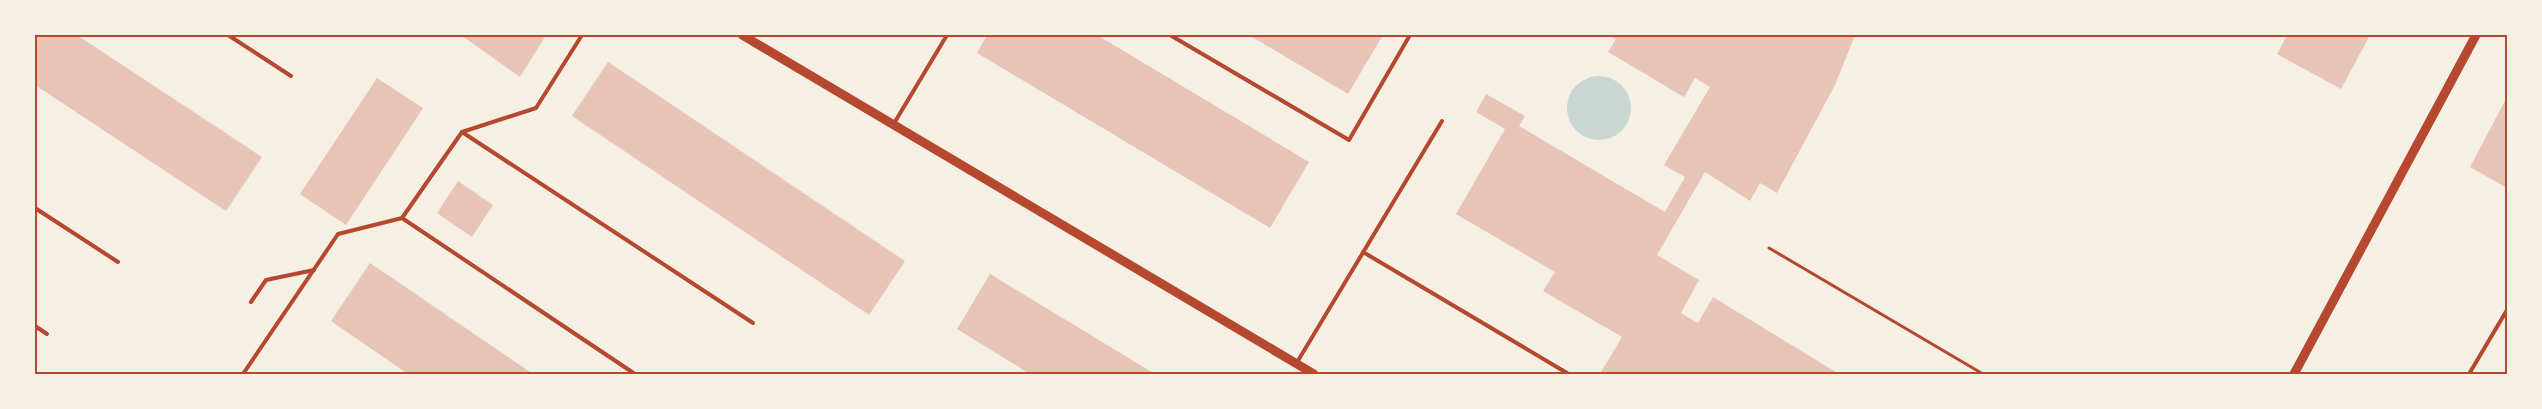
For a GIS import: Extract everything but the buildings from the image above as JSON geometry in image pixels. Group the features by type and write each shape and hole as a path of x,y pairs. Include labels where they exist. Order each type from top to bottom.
{"street":[{"path":"742,35 1314,374"},
{"path":"2294,374 2476,35"}],"lane":[{"path":"228,35 291,76"},
{"path":"244,373 338,234 402,218 462,132 536,108 582,35"},
{"path":"893,125 947,35"},
{"path":"1170,35 1349,140 1410,35"},
{"path":"1296,364 1442,121"},
{"path":"462,132 753,323"},
{"path":"35,208 118,262"},
{"path":"402,218 635,374"},
{"path":"1363,252 1567,373"},
{"path":"252,302 266,280 314,270"},
{"path":"2469,374 2507,310"},
{"path":"35,326 47,334"}],"path":[{"path":"1769,248 1983,374"}],"shaded area":[{"path":"1599,76 1617,81 1622,85 1626,90 1631,108 1626,126 1622,131 1617,135 1599,140 1581,135 1576,131 1572,126 1567,108 1572,90 1576,85 1581,81"}]}
